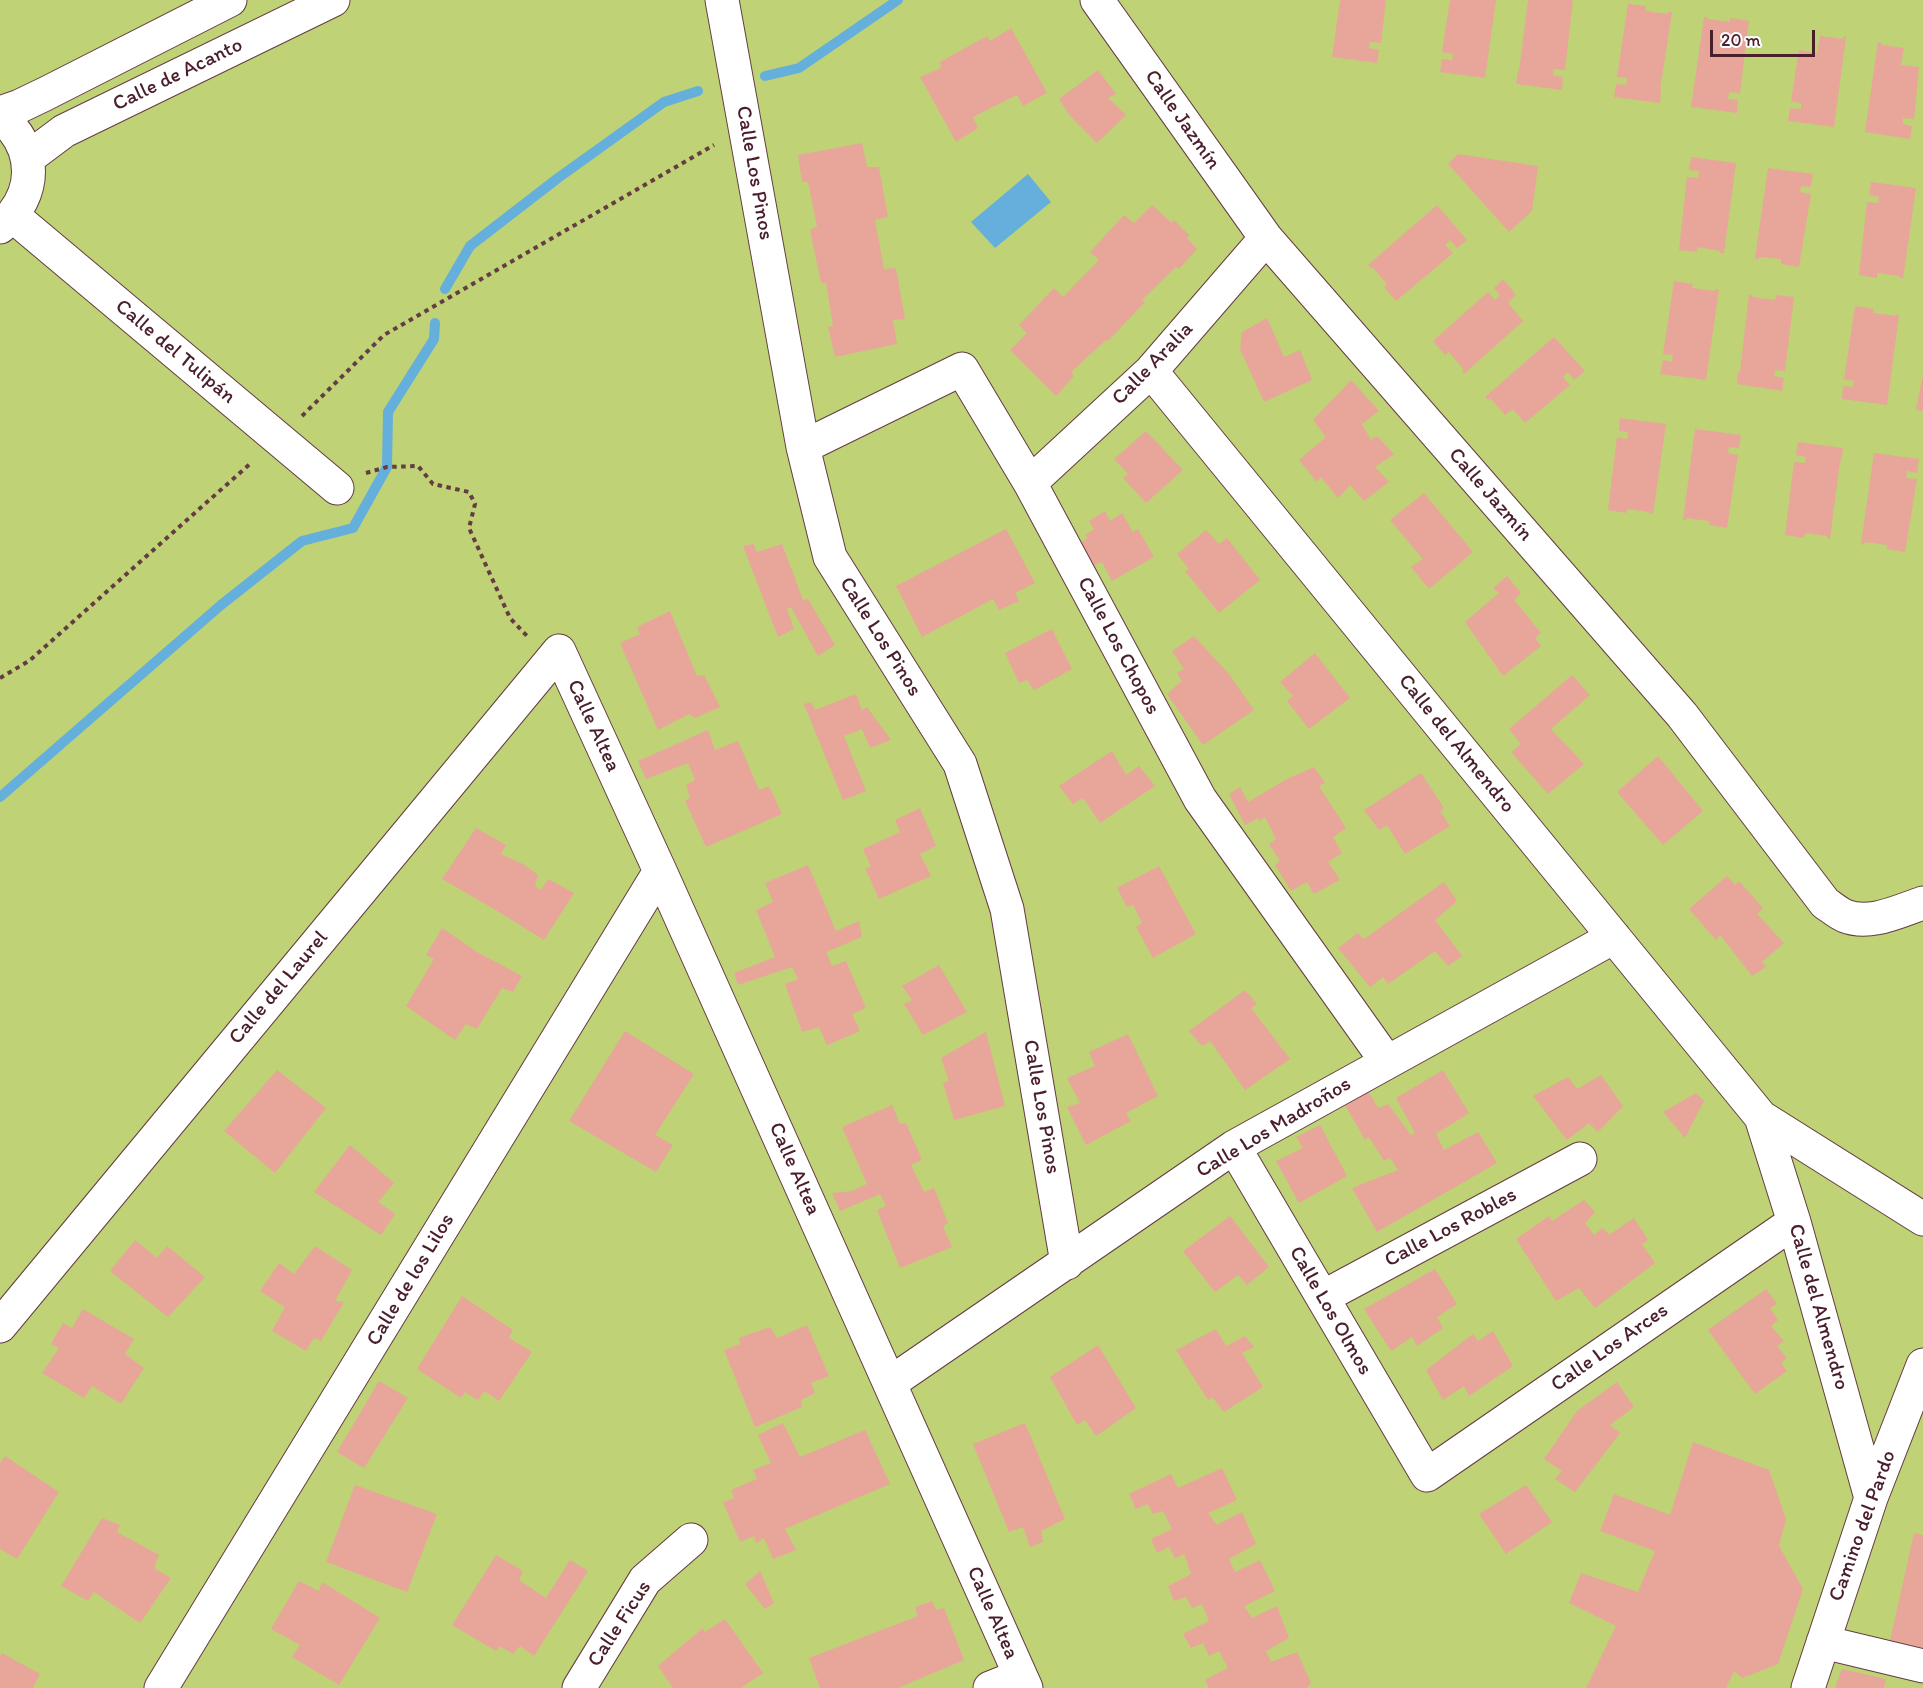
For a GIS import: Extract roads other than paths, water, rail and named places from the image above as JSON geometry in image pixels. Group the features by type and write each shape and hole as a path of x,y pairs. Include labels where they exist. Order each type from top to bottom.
{"street":[{"name":"Calle de Acanto","path":"0,114 37,98 230,0"},
{"name":"Calle de Acanto","path":"28,158 64,131 333,0"},
{"name":"Calle Los Pinos","path":"722,0 804,447 830,557 960,764 964,775 1006,909 1068,1263"},
{"name":"Calle Jazmín","path":"1097,0 1266,238 1682,715 1825,903 1844,916 1864,920 1888,915 1923,903"},
{"path":"0,114 22,140 28,158 28,178 23,198 6,222"},
{"name":"Calle del Tulipán","path":"6,222 279,439 337,488"},
{"name":"Calle Aralia","path":"1030,483 1151,371 1266,238"},
{"name":"Calle Los Chopos","path":"804,447 962,369 1030,483 1200,799 1387,1062"},
{"name":"Calle del Almendro","path":"1151,371 1761,1117 1923,1219"},
{"name":"Calle Altea","path":"559,651 660,871 1023,1682"},
{"name":"Calle del Laurel","path":"0,1326 559,651"},
{"name":"Calle de los Lilos","path":"161,1688 660,871"},
{"name":"Calle Los Madroños","path":"890,1383 1234,1147 1614,937"},
{"name":"Calle del Almendro","path":"1761,1117 1794,1222 1871,1498"},
{"name":"Calle Los Olmos","path":"1234,1147 1427,1475"},
{"name":"Calle Los Robles","path":"1323,1297 1580,1159"},
{"name":"Calle Los Arces","path":"1427,1475 1794,1222"},
{"name":"Camino del Pardo","path":"1808,1688 1871,1498 1923,1365"},
{"name":"Calle Ficus","path":"579,1688 645,1580 691,1540"},
{"path":"1823,1641 1923,1666"},
{"path":"990,1688 1023,1682"}],"water":[{"path":"1028,174 1051,202 995,248 971,222"}],"waterway":[{"path":"765,76 799,68 898,0"},
{"path":"445,289 470,246 558,178 664,102 698,91"},
{"path":"0,797 221,605 302,541 353,528 387,467 388,412 434,339 435,323"}]}
